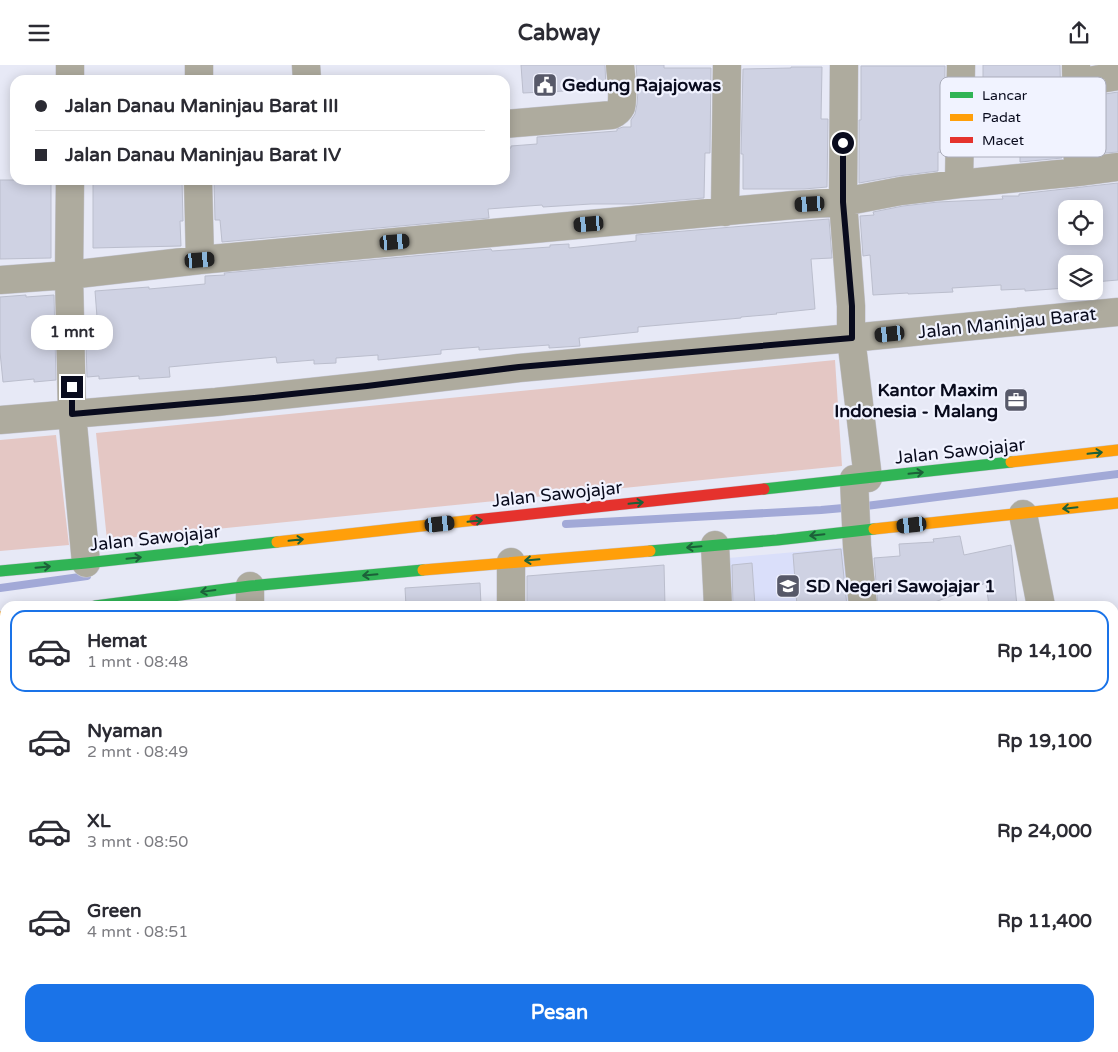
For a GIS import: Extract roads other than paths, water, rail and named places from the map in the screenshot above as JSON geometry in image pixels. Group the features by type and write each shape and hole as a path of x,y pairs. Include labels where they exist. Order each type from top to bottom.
{"main road":[{"name":"Jalan Sawojajar","path":"0,571 858,482 1118,451"},
{"path":"172,601 250,596 511,562 715,545 856,524 1023,513 1118,503"}],"street":[{"path":"510,124 612,115 618,112 621,107 622,97 620,65"},
{"path":"726,212 727,65"},
{"path":"844,65 843,202 852,306 858,482 856,524 863,601"},
{"path":"1076,74 1118,76"},
{"path":"959,157 959,184"},
{"path":"1078,157 1078,172"},
{"path":"0,280 69,275 200,260 794,205 843,202 901,191 1118,167"},
{"path":"70,185 69,275 72,414 86,563"},
{"path":"198,185 200,260"},
{"name":"Jalan Maninjau Barat","path":"0,420 254,398 519,367 852,338 1118,312"},
{"path":"1023,513 1040,601"},
{"path":"715,545 718,601"},
{"path":"511,562 511,601"}],"waterway":[{"path":"566,524 866,506 1118,474"},
{"path":"0,588 87,576"}],"place":[{"name":"Gedung Rajajowas","path":"545,85"},
{"name":"Kantor Maxim Indonesia - Malang","path":"1016,400"},
{"name":"SD Negeri Sawojajar 1","path":"788,586"}]}
